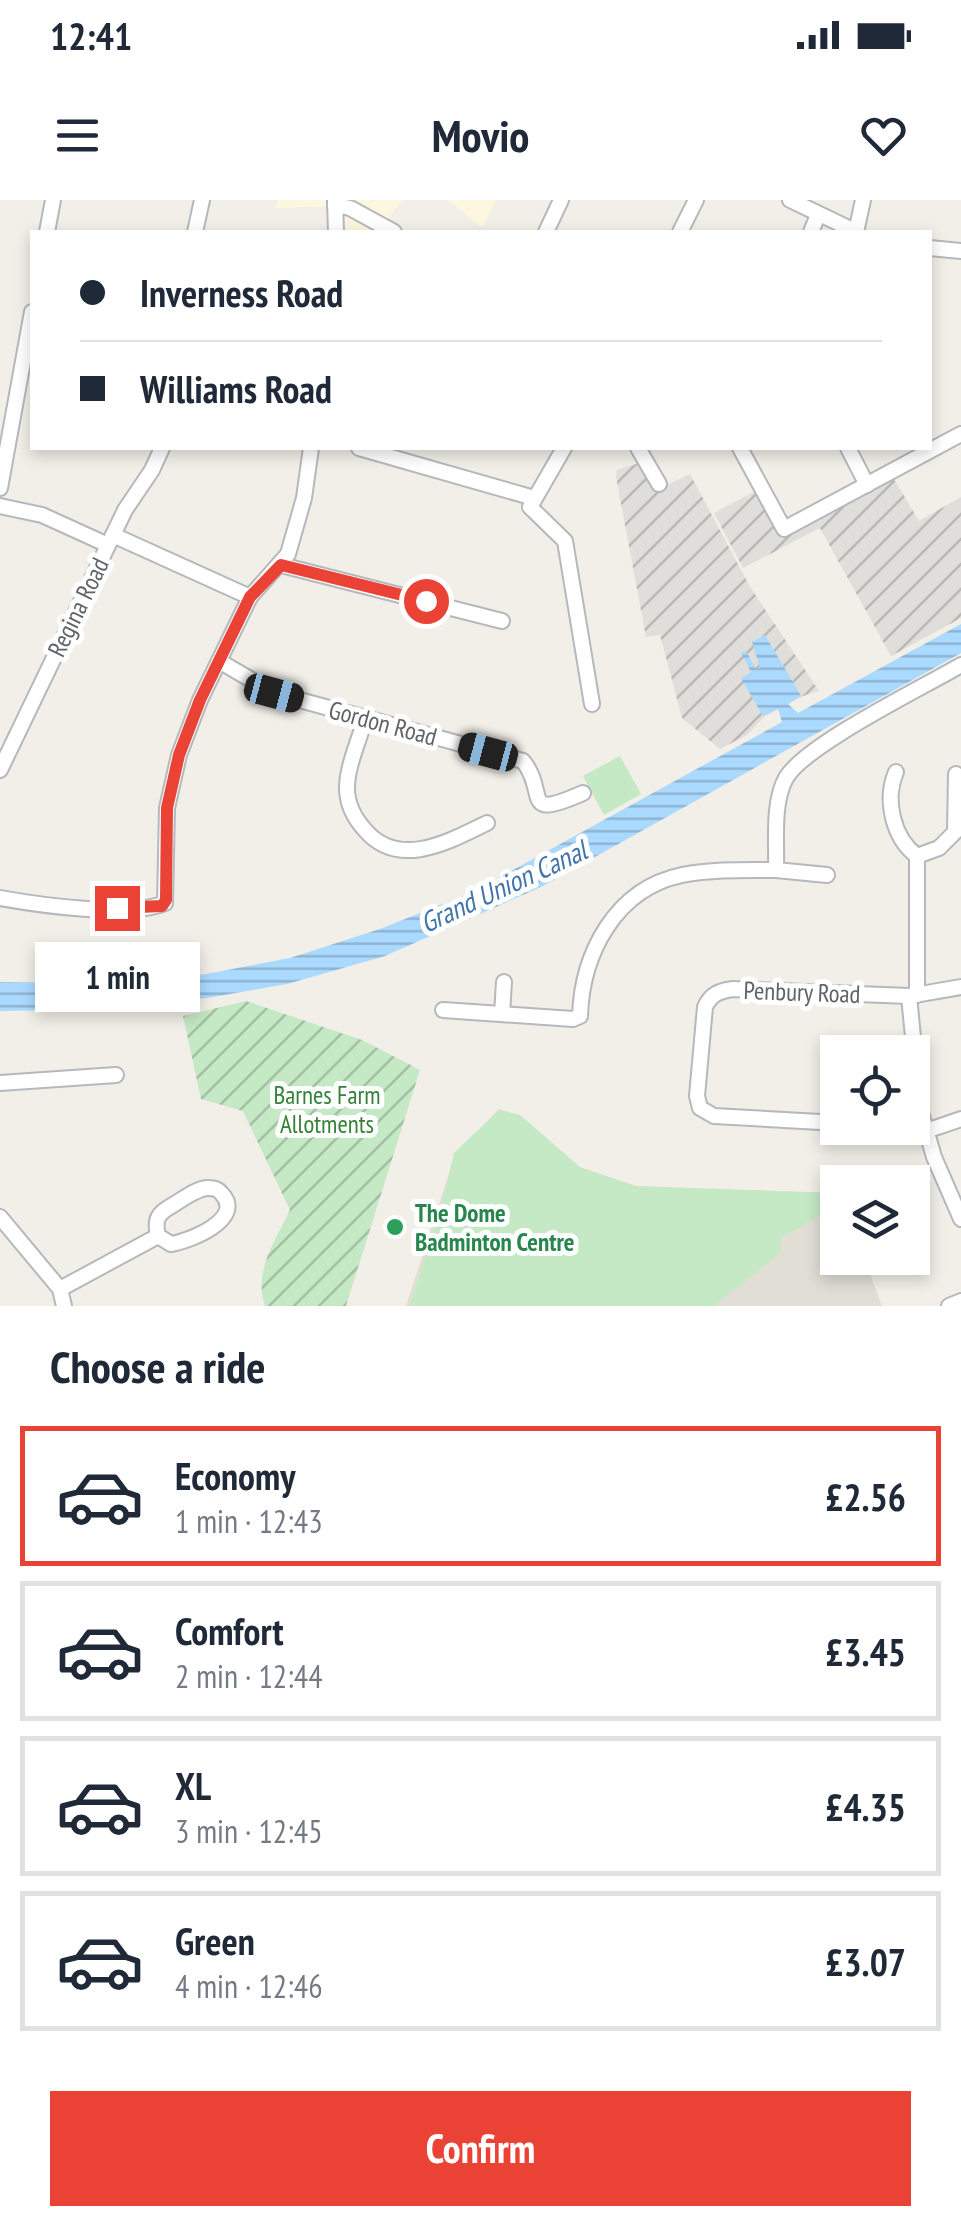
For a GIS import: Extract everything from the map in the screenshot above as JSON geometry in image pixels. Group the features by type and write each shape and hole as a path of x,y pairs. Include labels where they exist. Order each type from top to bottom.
{"street":[{"path":"47,230 53,200"},
{"path":"195,230 202,200"},
{"path":"547,230 561,200"},
{"path":"681,230 696,200"},
{"path":"790,200 852,230"},
{"path":"856,230 863,200"},
{"path":"336,230 335,203 390,230"},
{"path":"811,230 818,214"},
{"path":"932,248 961,250"},
{"path":"0,488 30,323"},
{"path":"932,449 961,434"},
{"name":"Regina Road","path":"0,770 110,540 161,450"},
{"path":"0,898 72,908 147,907 165,903 171,782 188,730 250,597 288,554 304,498 311,450"},
{"path":"366,450 533,505 565,541 592,704"},
{"path":"533,505 563,450"},
{"path":"639,450 659,484"},
{"path":"741,450 784,529 931,450"},
{"path":"849,450 867,484"},
{"path":"0,506 42,515 250,597"},
{"path":"281,565 502,621"},
{"name":"Gordon Road","path":"219,661 274,693 523,761 537,800 544,806 554,806 583,793"},
{"path":"776,870 778,806 785,780 804,756 961,665"},
{"path":"365,720 347,788 356,820 370,836 384,845 416,850 433,848 487,823"},
{"path":"896,772 891,796 897,832 905,847 917,856"},
{"path":"917,856 940,848 955,832 956,774"},
{"path":"458,818 466,833"},
{"path":"915,1035 917,856"},
{"path":"443,1010 573,1019 580,1016 582,985 604,930 647,889 678,876 701,872 776,870 827,875"},
{"path":"502,1014 504,982"},
{"path":"913,996 961,987"},
{"name":"Penbury Road","path":"820,1122 714,1116 700,1108 697,1096 705,1007 710,998 733,989 913,996"},
{"path":"0,1084 116,1075"},
{"path":"930,1124 961,1119"},
{"path":"929,1145 961,1220"},
{"path":"205,1187 218,1189 226,1198 229,1210 224,1220 182,1242 171,1244 158,1236 155,1222 160,1212 205,1187"},
{"path":"0,1217 60,1289 64,1306"},
{"path":"60,1289 158,1236"},
{"path":"949,1306 961,1301"}],"shaded area":[{"path":"277,200 402,200 387,220 390,230 333,230 332,206 276,208"},
{"path":"448,200 496,200 482,228"},
{"path":"642,462 657,490 690,474 749,585 819,691 764,717 747,735 720,749 682,718 660,635 646,637 616,477 617,470"},
{"path":"891,474 919,521 961,497 961,618 891,656 820,528 743,568 714,513 761,488 783,531"},
{"path":"499,1109 519,1116 579,1168 638,1187 820,1192 820,1275 870,1275 882,1306 406,1306 455,1155"}],"green space":[{"path":"620,756 641,794 604,815 583,776"},
{"name":"Barnes Farm Allotments","path":"246,1001 362,1040 420,1070 346,1306 265,1306 264,1269 290,1210 243,1111 201,1099 183,1016"},
{"path":"499,1110 520,1115 580,1167 636,1186 820,1192 820,1215 781,1238 780,1253 714,1306 410,1306 454,1153"}],"water":[{"name":"Grand Union Canal","path":"961,624 961,653 541,887 385,956 287,984 130,1009 0,1011 0,982 133,984 206,974 290,958 380,929 473,892 782,722 778,709 763,716 741,678 751,672 741,653 746,651 756,669 760,668 752,642 765,635 801,696 788,704 798,713"}],"place":[{"name":"The Dome Badminton Centre","path":"395,1227"}],"route":[{"path":"117,908 165,903 167,808 179,755 200,700 250,597 281,565 426,601"}]}
